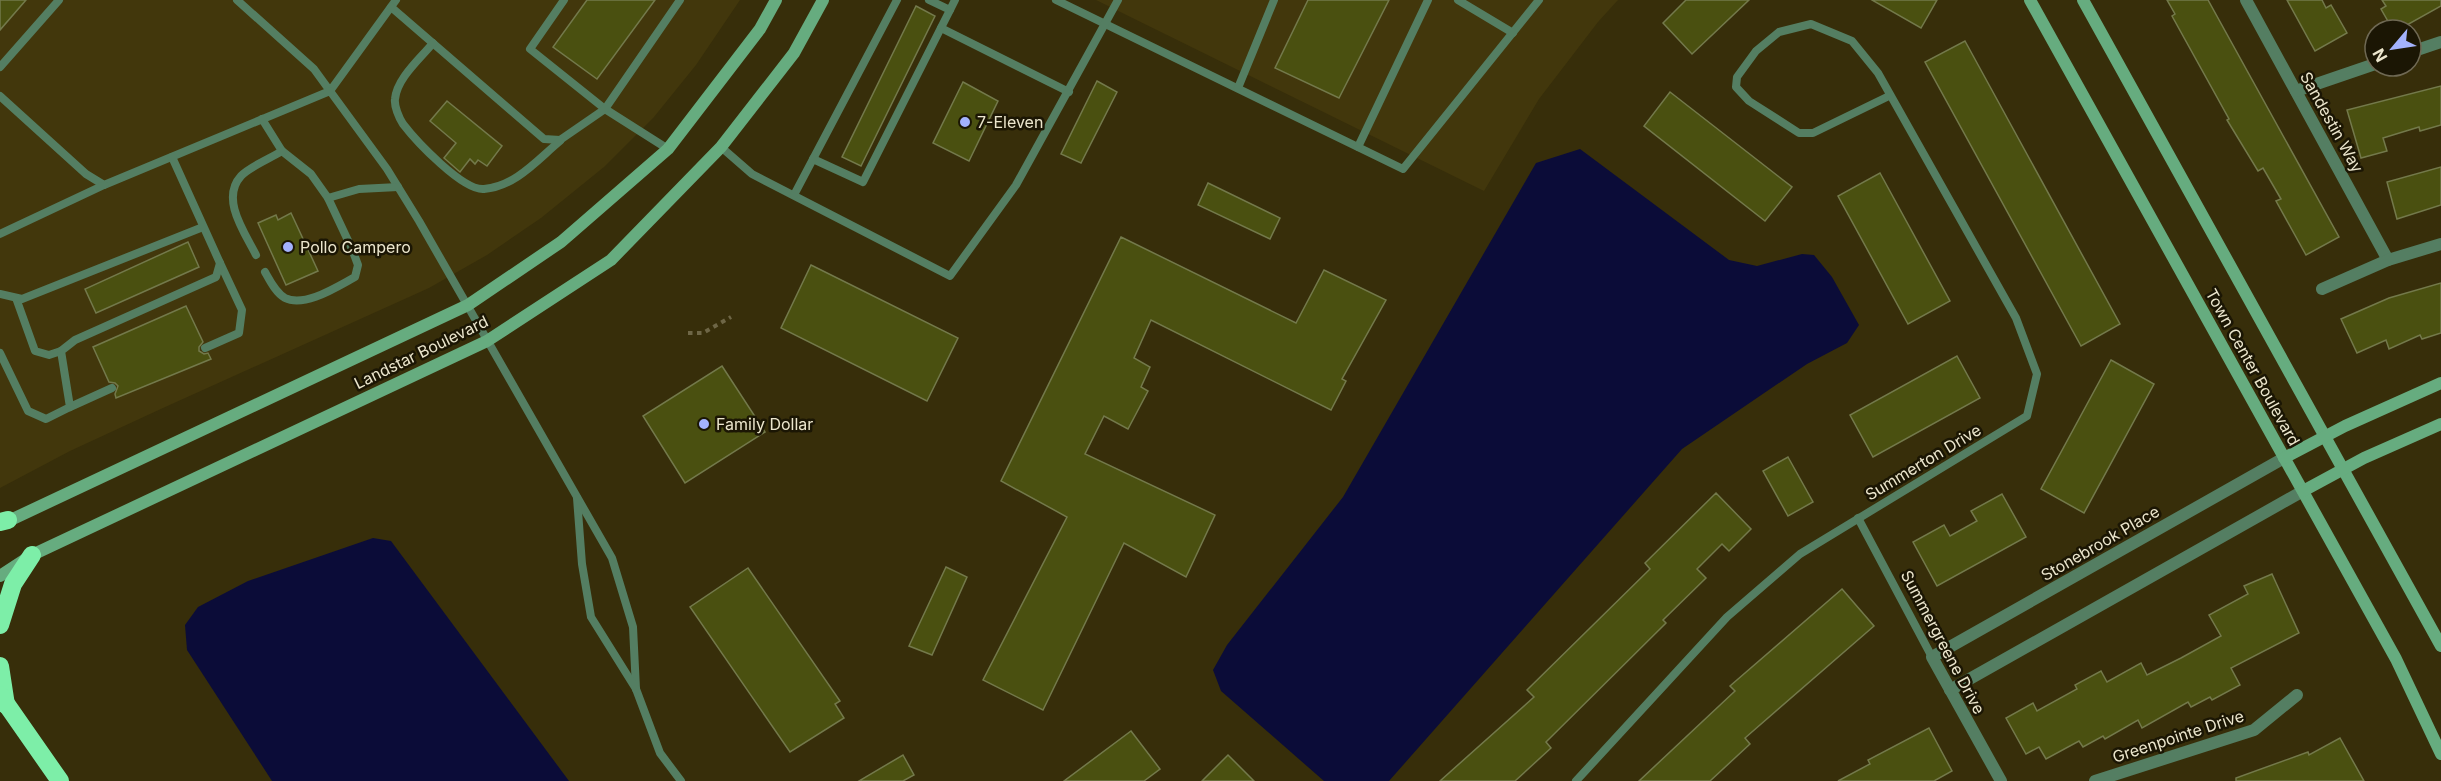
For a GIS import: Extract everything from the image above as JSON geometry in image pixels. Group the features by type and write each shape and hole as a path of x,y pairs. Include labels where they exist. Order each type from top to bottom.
{"highway":[{"path":"0,625 13,584 32,555"},
{"path":"0,666 3,700 60,781"}],"main road":[{"name":"Landstar Boulevard","path":"3,522 468,305 561,242 668,149 760,28 776,0"},
{"name":"Landstar Boulevard","path":"0,576 32,555 487,341 611,260 721,147 794,53 823,0"},
{"name":"Town Center Boulevard","path":"2030,0 2396,659 2441,754"},
{"name":"Town Center Boulevard","path":"2083,0 2441,646"},
{"path":"2284,458 2441,383"},
{"path":"2303,491 2344,469 2441,424"}],"street":[{"name":"Sandestin Way","path":"2246,0 2388,260"},
{"path":"2423,48 2441,42"},
{"path":"2295,91 2363,68"},
{"path":"2322,289 2388,260 2441,244"},
{"name":"Stonebrook Place","path":"1932,657 2284,458"},
{"path":"1950,690 2303,491"},
{"name":"Summergreene Drive","path":"1932,657 2001,781"},
{"name":"Greenpointe Drive","path":"2095,781 2254,730 2297,695"}],"lane":[{"path":"0,67 59,0"},
{"path":"237,0 314,69 398,188 468,305 612,558 633,627 636,689"},
{"path":"564,0 530,48 605,109 668,149"},
{"path":"433,43 397,87 394,102 402,123 437,160 460,180 481,190 520,177 560,140 605,109 680,0"},
{"path":"794,195 897,0"},
{"path":"929,0 950,10"},
{"path":"813,159 862,182 955,0"},
{"path":"1056,0 1403,169 1539,0"},
{"path":"721,147 752,174 951,276 1016,185 1107,25 1118,0"},
{"path":"1238,88 1274,0"},
{"path":"1358,147 1428,0"},
{"path":"1458,0 1513,33"},
{"path":"0,234 104,185 330,91 393,4 433,43 544,139 560,140"},
{"name":"Summerton Drive","path":"1576,781 1727,617 1800,554 2027,416 2037,374 2016,318 1878,73 1852,41 1811,24 1779,32 1756,51 1737,77 1736,87 1749,101 1799,133 1813,133 1889,96"},
{"path":"941,28 1069,92"},
{"path":"0,96 86,174 104,185"},
{"path":"262,119 282,151 311,174 328,198 358,265 356,277 316,297 297,300 285,298 275,288 265,272"},
{"path":"256,255 236,215 232,200 233,189 241,175 282,151"},
{"path":"172,157 242,310 239,333 205,348"},
{"path":"328,198 359,189 398,188"},
{"path":"0,294 22,299 204,227"},
{"path":"16,298 35,351 50,355 61,351 75,340 216,277 220,263"},
{"path":"61,351 70,407"},
{"path":"0,353 28,411 45,419 112,388"},
{"path":"577,495 582,564 591,617 636,689 660,753 681,781"},
{"name":"Summergreene Drive","path":"1858,518 1932,657"}],"path":[{"path":"688,333 703,333 731,317"}],"shaded area":[{"path":"0,0 740,0 696,65 654,117 604,167 541,218 487,255 429,288 70,451 0,488"},
{"path":"1096,0 1618,0 1598,22 1539,99 1484,191"},
{"path":"1580,149 1729,260 1757,266 1802,254 1814,255 1832,277 1859,325 1847,343 1807,364 1682,449 1389,781 1324,781 1221,691 1213,670 1227,645 1343,497 1536,163"},
{"path":"373,538 391,541 569,781 272,781 187,650 185,625 198,607 248,581"}],"building":[{"path":"0,0 26,0 0,30"},
{"path":"587,0 655,0 597,79 553,47"},
{"path":"1308,0 1389,0 1339,98 1275,68"},
{"path":"1686,0 1749,0 1692,54 1663,23"},
{"path":"1872,0 1937,0 1921,28"},
{"path":"2167,0 2208,0 2339,237 2306,255 2276,201 2281,199 2263,168 2258,171 2227,120 2229,119 2172,16 2175,14"},
{"path":"2287,0 2322,0 2326,8 2331,5 2347,33 2315,51"},
{"path":"2382,0 2441,0 2441,6 2420,18 2386,18 2381,9 2386,6"},
{"path":"916,6 935,16 861,166 842,157"},
{"path":"1965,41 2120,324 2081,346 1925,62"},
{"path":"1097,81 1117,92 1081,163 1061,154"},
{"name":"7-Eleven","path":"963,82 998,101 969,161 933,143"},
{"path":"2441,86 2441,125 2420,131 2419,127 2383,138 2387,151 2361,158 2347,110"},
{"path":"1670,92 1792,187 1765,221 1644,126"},
{"path":"447,101 502,146 487,166 478,160 475,164 470,159 460,172 444,158 456,143 430,121"},
{"path":"2441,167 2441,205 2397,219 2387,182"},
{"path":"1880,173 1950,301 1908,324 1838,196"},
{"path":"1208,183 1280,218 1270,239 1198,205"},
{"name":"Pollo Campero","path":"291,213 318,271 286,285 258,223 276,215 278,220"},
{"path":"1121,237 1296,323 1324,270 1386,300 1342,379 1346,381 1331,410 1151,320 1134,358 1150,367 1141,387 1148,391 1128,429 1104,416 1085,454 1215,515 1186,577 1124,543 1043,710 983,680 1067,517 1001,481"},
{"path":"188,242 199,267 96,313 85,289"},
{"path":"811,265 958,338 927,401 781,328"},
{"path":"2441,283 2441,333 2422,339 2420,335 2389,349 2386,340 2357,353 2341,319 2389,298"},
{"path":"186,306 203,342 199,351 204,354 208,353 211,359 116,398 118,386 109,382 93,347"},
{"path":"1957,356 1980,398 1873,457 1850,415"},
{"path":"2111,360 2154,384 2084,513 2041,489"},
{"name":"Family Dollar","path":"722,366 765,432 685,483 643,416"},
{"path":"1788,457 1813,502 1788,516 1763,471"},
{"path":"1716,493 1751,529 1729,551 1722,544 1697,569 1706,578 1663,620 1666,623 1546,742 1551,748 1515,781 1440,781 1534,697 1527,690 1650,569 1645,563"},
{"path":"2002,494 2026,537 1937,586 1913,542 1944,525 1950,536 1977,521 1971,511"},
{"path":"946,567 967,577 932,655 909,646"},
{"path":"748,568 840,701 835,704 844,718 790,752 690,607"},
{"path":"2272,574 2299,633 2231,668 2240,685 2212,700 2210,697 2191,707 2188,702 2142,728 2138,720 2105,739 2103,736 2083,747 2079,741 2046,759 2039,747 2026,754 2006,718 2033,703 2037,711 2077,689 2075,685 2101,671 2107,682 2141,663 2147,675 2181,658 2221,636 2209,615 2248,594 2244,586"},
{"path":"1842,589 1874,626 1745,738 1750,744 1710,781 1639,781 1735,691 1730,686"},
{"path":"1929,728 1952,771 1934,781 1838,781 1870,764 1868,760"},
{"path":"1131,731 1160,769 1144,781 1064,781"},
{"path":"2340,738 2364,781 2236,781 2236,778 2308,752 2309,755"},
{"path":"903,755 914,775 903,781 859,781"},
{"path":"1228,755 1254,781 1202,781"}],"place":[{"name":"7-Eleven","path":"965,122"},
{"name":"Pollo Campero","path":"288,247"},
{"name":"Family Dollar","path":"704,424"}]}
